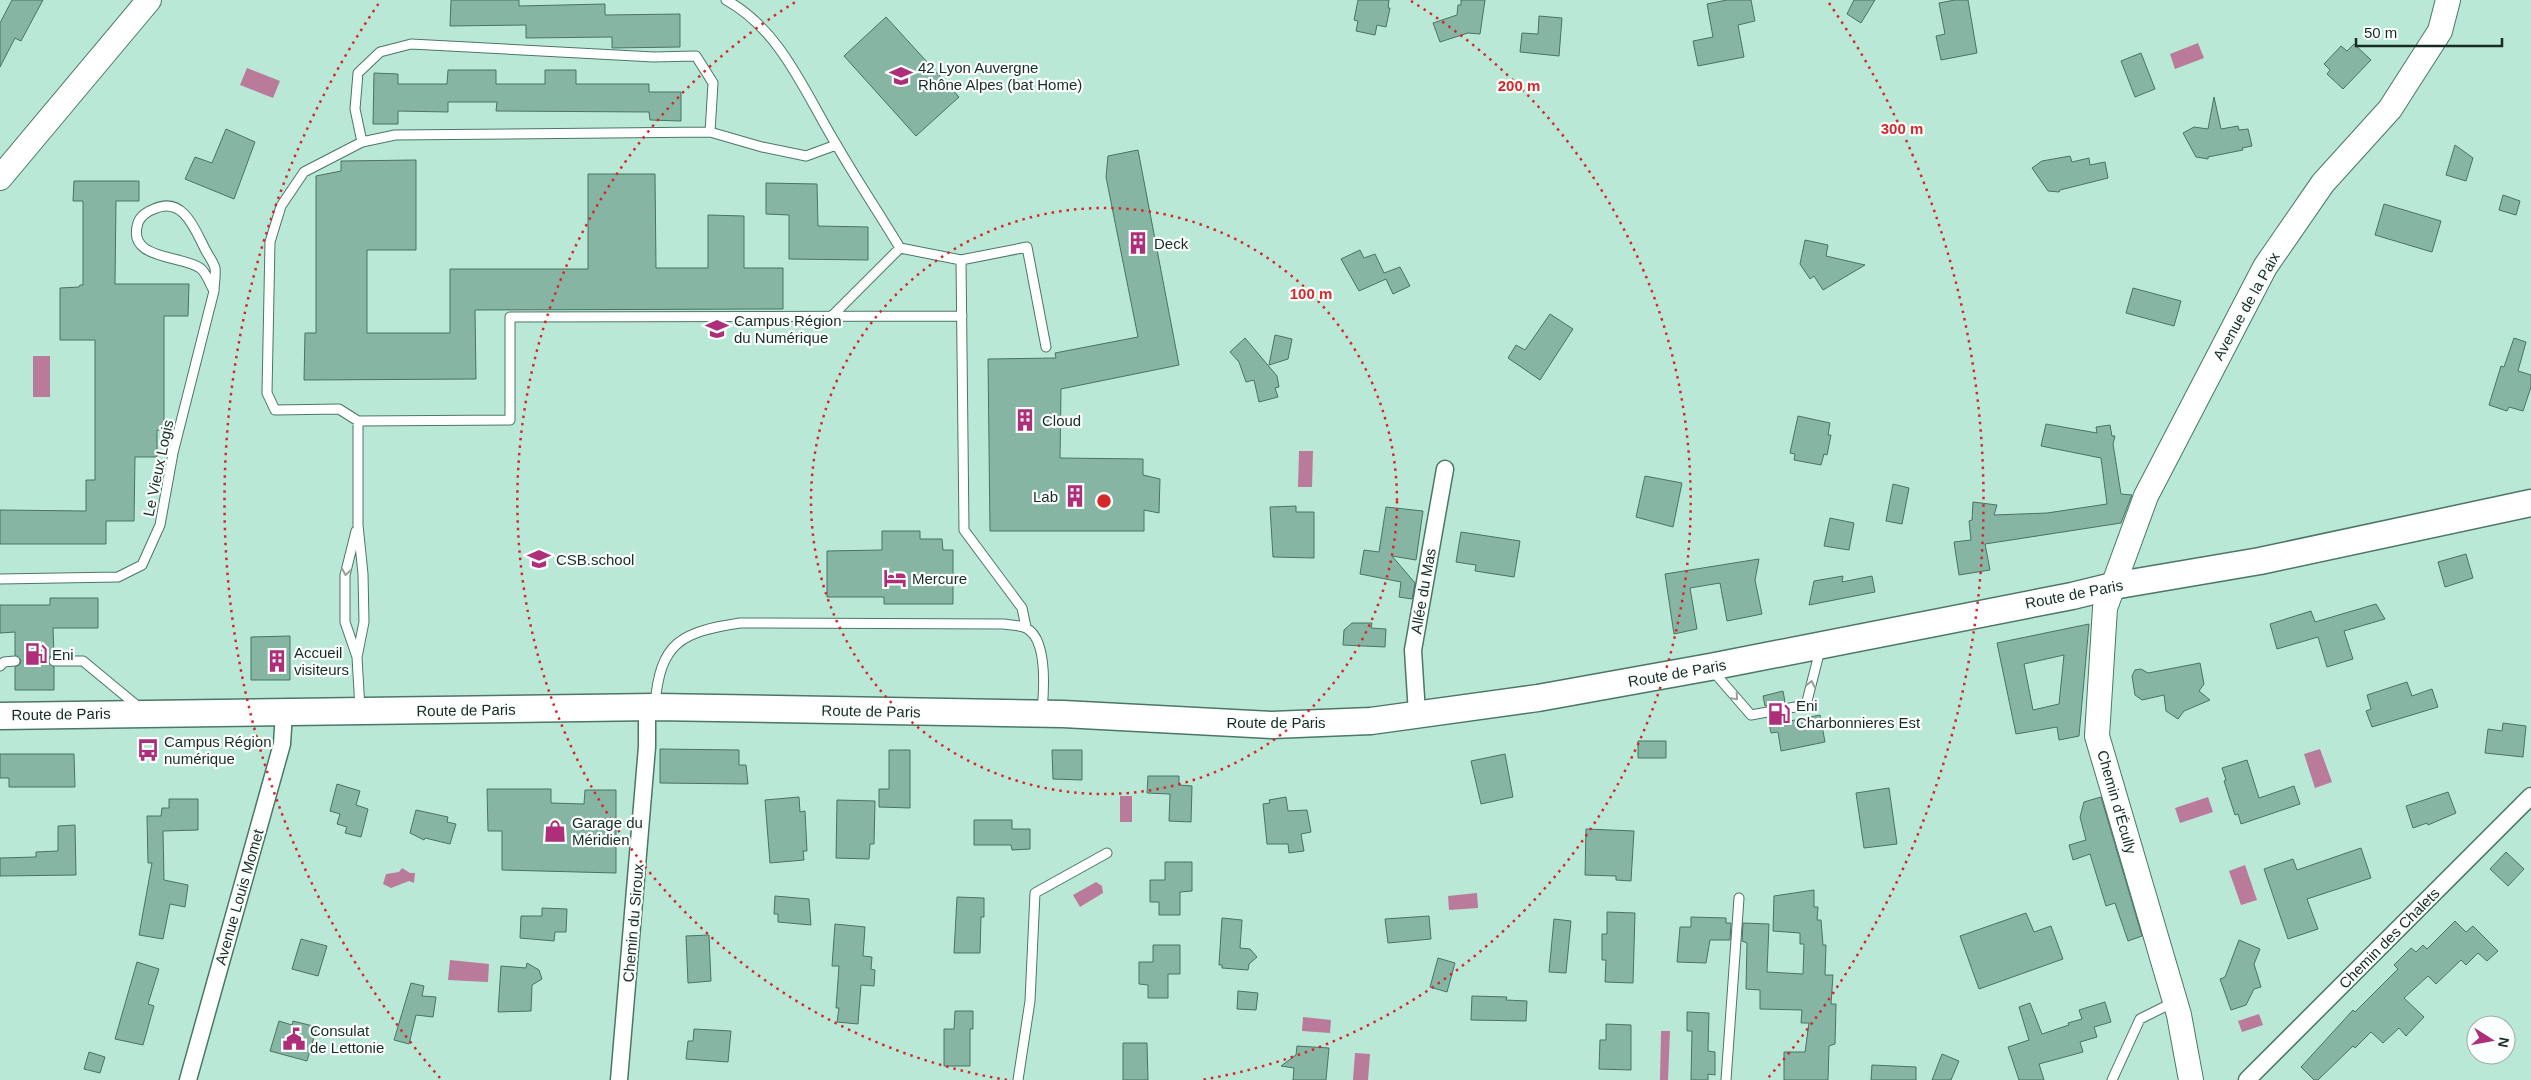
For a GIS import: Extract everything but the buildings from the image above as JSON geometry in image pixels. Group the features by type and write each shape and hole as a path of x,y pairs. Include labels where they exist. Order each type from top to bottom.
{"main road":[{"name":"Route de Paris","path":"0,716 135,712 360,712 651,707 1042,714 1272,725 1371,721 1538,698 1710,667 2072,596 2113,586 2260,561 2531,503"}],"street":[{"path":"0,178 149,0"},
{"name":"Avenue de la Paix","path":"2113,586 2146,496 2265,267 2323,183 2390,109 2440,31 2448,0"},
{"name":"Allée du Mas","path":"1417,714 1413,650 1445,469"},
{"name":"Chemin d'Écully","path":"2113,586 2105,608 2097,736 2177,1008 2191,1080"},
{"name":"Chemin du Siroux","path":"619,1080 651,707"},
{"name":"Avenue Louis Momet","path":"188,1080 282,744 284,712"},
{"name":"Chemin des Chalets","path":"2247,1080 2531,796"},
{"name":"Chemin d'Écully","path":"2177,1008 2196,1048 2206,1080"}],"lane":[{"path":"726,0 742,9 778,44 836,145 900,248 961,260 1027,247 1046,347"},
{"path":"362,142 355,109 358,73 380,52 411,44 644,56 696,56 713,83 710,132"},
{"path":"836,145 806,156 762,147 710,132 395,135 362,142 304,172 281,206 270,242 267,393 275,410 339,408 358,421 510,420 510,317 962,316"},
{"name":"Le Vieux Logis","path":"0,579 118,577 142,565 160,525 173,453 214,291 215,268 190,219 179,208 161,206 146,212 138,222 137,236 144,250 159,256 179,259 202,269 214,291"},
{"path":"832,316 900,248"},
{"path":"961,260 964,530 1022,608 1026,627 1035,636 1041,651 1044,678 1042,714"},
{"path":"358,421 358,525 363,574 364,622 357,657 360,712"},
{"path":"357,657 345,622 345,575 358,525"},
{"path":"651,707 657,678 665,658 681,640 705,628 740,624 994,624 1026,627"},
{"path":"1710,667 1751,715 1806,705 1821,645"},
{"path":"1,662 15,661"},
{"path":"54,661 83,661 135,704 135,712"},
{"path":"1018,1080 1030,1000 1036,892 1107,853"},
{"path":"1726,1080 1739,898"},
{"path":"2112,1080 2140,1019 2177,1008"}],"shaded area":[{"path":"2198,43 2204,58 2175,69 2170,54"},
{"path":"247,68 280,81 273,98 240,85"},
{"path":"33,356 50,356 50,397 33,397"},
{"path":"1299,451 1313,451 1312,487 1298,487"},
{"path":"2320,749 2332,782 2315,788 2304,754"},
{"path":"1120,796 1132,796 1132,822 1120,822"},
{"path":"2208,797 2213,812 2180,823 2175,808"},
{"path":"2245,865 2257,900 2241,905 2229,871"},
{"path":"402,868 410,873 415,873 414,883 409,881 391,888 383,884 386,874 399,872"},
{"path":"1096,882 1102,886 1103,893 1080,907 1073,895"},
{"path":"1477,893 1478,908 1449,910 1448,896"},
{"path":"450,960 489,964 488,982 448,980"},
{"path":"2259,1014 2263,1025 2242,1032 2238,1021"},
{"path":"1303,1017 1331,1020 1330,1033 1302,1031"},
{"path":"1661,1031 1670,1031 1668,1080 1660,1080"},
{"path":"1355,1053 1370,1054 1368,1080 1353,1080"}],"place":[{"name":"42 Lyon Auvergne Rhône Alpes (bat Home)","path":"901,76"},
{"name":"Deck","path":"1138,243"},
{"name":"Campus Région du Numérique","path":"717,329"},
{"name":"Cloud","path":"1025,420"},
{"name":"Lab","path":"1075,496"},
{"name":"CSB.school","path":"539,559"},
{"name":"Mercure","path":"895,578"},
{"name":"Eni","path":"36,654"},
{"name":"Accueil visiteurs","path":"277,661"},
{"name":"Eni Charbonnieres Est","path":"1779,714"},
{"name":"Campus Région numérique","path":"148,750"},
{"name":"Garage du Méridien","path":"555,831"},
{"name":"Consulat de Lettonie","path":"294,1039"}]}
